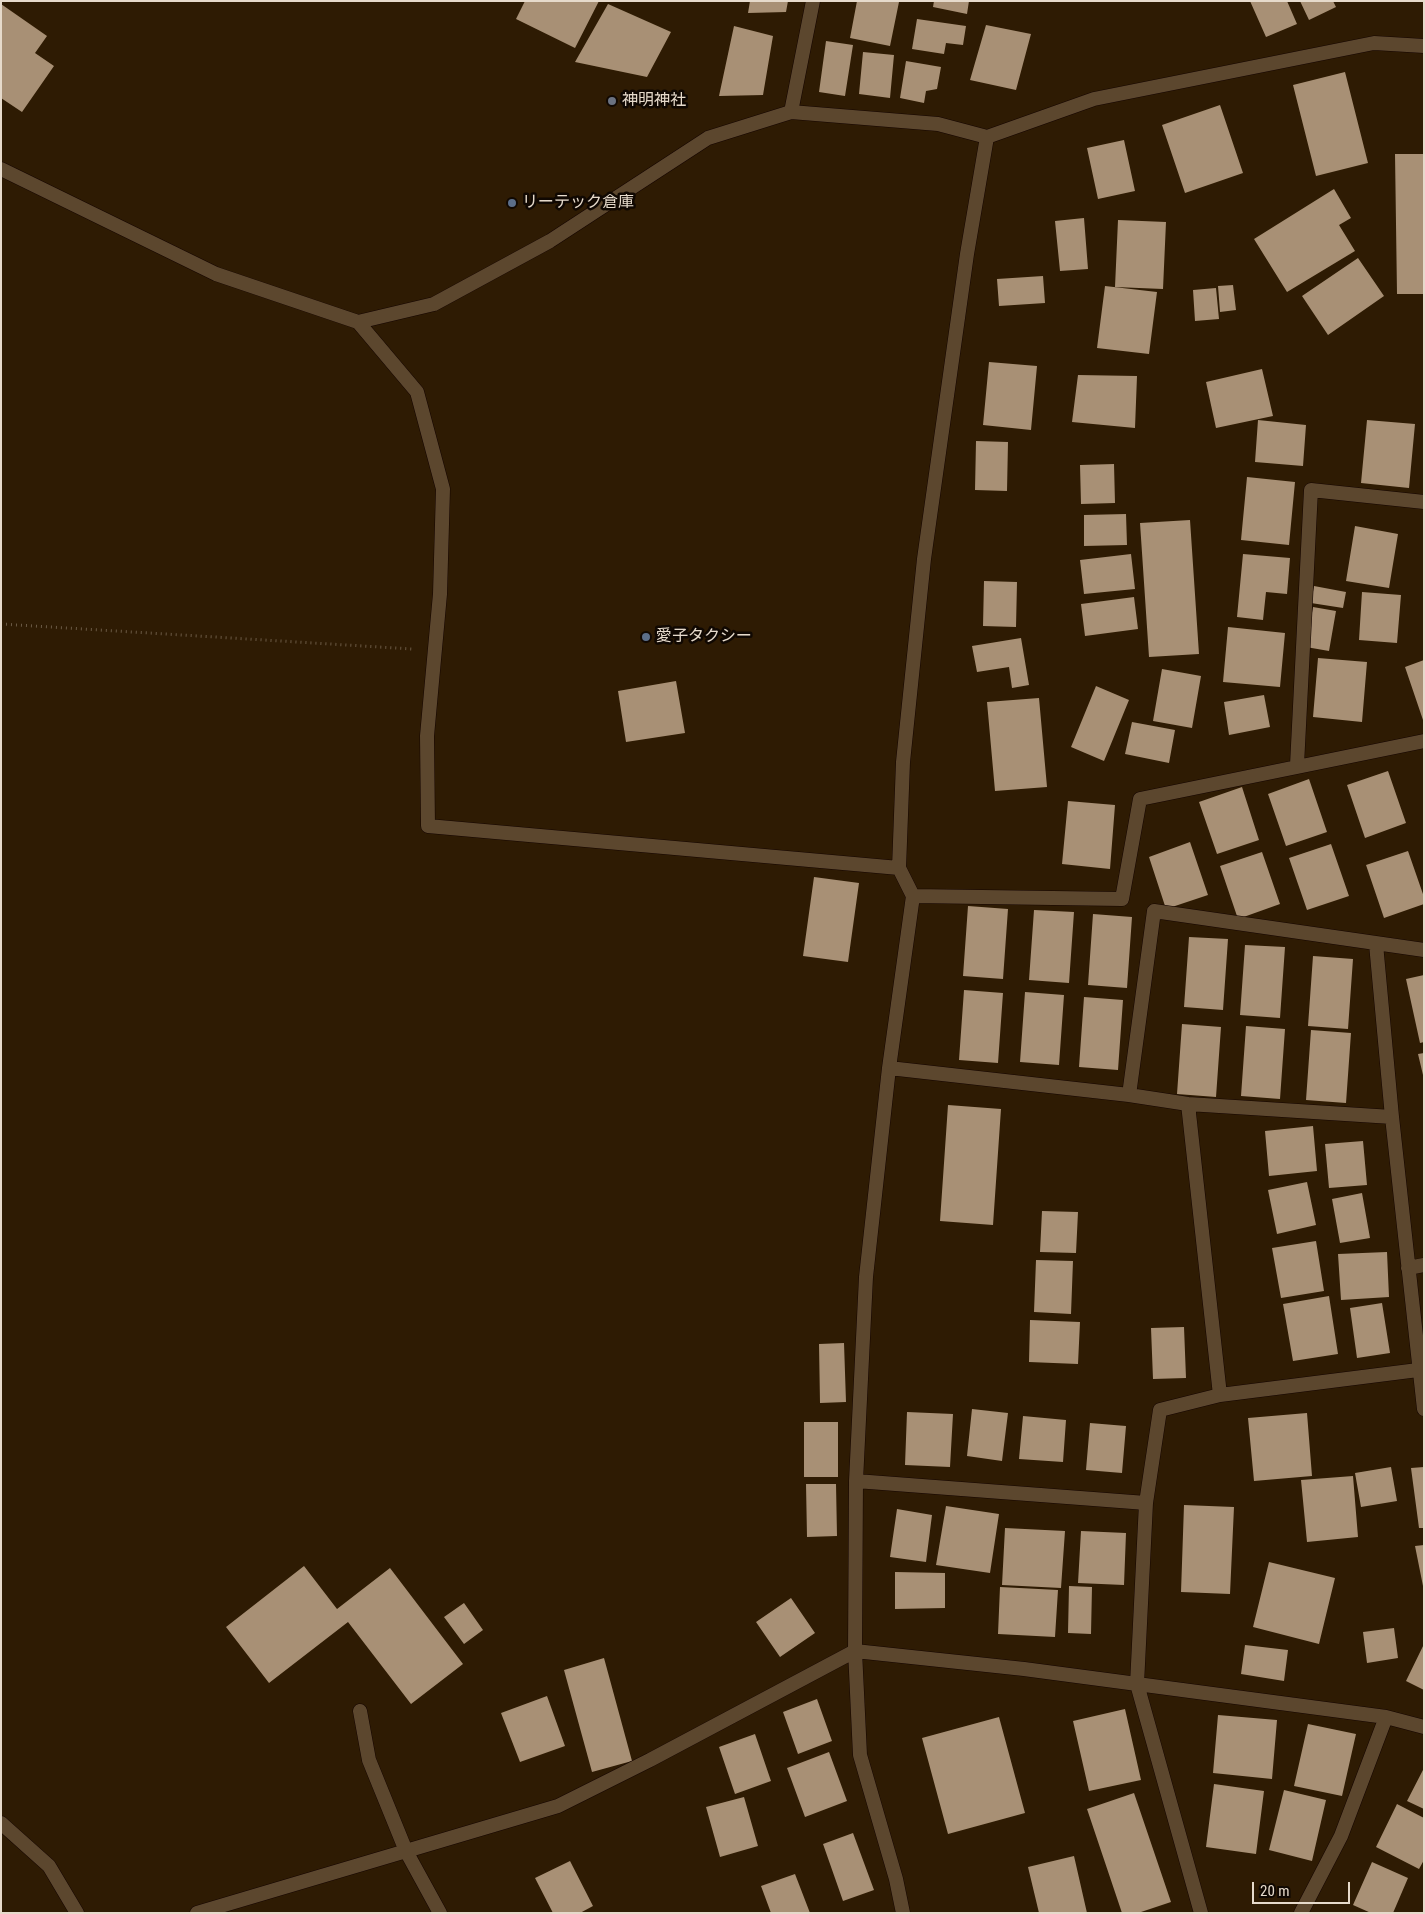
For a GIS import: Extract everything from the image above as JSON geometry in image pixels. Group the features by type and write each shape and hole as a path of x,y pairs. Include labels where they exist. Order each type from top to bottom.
{"street":[{"path":"791,112 813,1"},
{"path":"358,322 434,304 550,241 708,138 791,112 938,124 986,137 1094,99 1374,43 1424,46"},
{"path":"903,1913 896,1879 860,1755 856,1651 856,1482 866,1277 889,1068 913,896 899,868 903,762 924,560 967,254 986,137"},
{"path":"1,169 216,274 358,322 417,392 443,489 440,594 427,736 428,826 899,868"},
{"path":"1297,765 1312,490 1424,502"},
{"path":"913,896 1122,899 1140,799 1297,765 1424,741"},
{"path":"1129,1095 1154,911 1424,950"},
{"path":"1376,944 1418,1370 1424,1408"},
{"path":"889,1068 1129,1095 1188,1104 1392,1117"},
{"path":"1188,1104 1220,1395"},
{"path":"1408,1268 1424,1264"},
{"path":"1201,1913 1137,1684 1146,1502 1160,1410 1220,1395 1418,1370"},
{"path":"856,1482 1146,1502"},
{"path":"197,1913 558,1806 650,1760 856,1651 1137,1684 1386,1717 1424,1727"},
{"path":"360,1711 369,1760 406,1851 440,1913"},
{"path":"1301,1913 1341,1836 1386,1717"},
{"path":"1,1823 49,1866 77,1913"}],"path":[{"path":"1,624 435,650"}],"building":[{"path":"525,1 599,1 575,48 516,19"},
{"path":"750,1 788,1 786,12 748,13"},
{"path":"857,1 899,2 890,46 850,38"},
{"path":"934,1 969,1 967,14 933,7"},
{"path":"1250,1 1287,1 1297,24 1266,37"},
{"path":"1300,1 1333,1 1336,7 1309,20"},
{"path":"1,4 47,36 35,53 54,66 22,112 1,98"},
{"path":"608,4 671,32 647,77 575,62"},
{"path":"917,19 966,26 963,45 946,43 944,54 912,49"},
{"path":"986,25 1031,34 1016,90 970,80"},
{"path":"734,26 773,36 763,95 719,96"},
{"path":"826,41 853,45 845,96 819,92"},
{"path":"863,52 894,55 890,98 859,94"},
{"path":"906,61 941,67 937,89 926,91 924,103 900,98"},
{"path":"1345,72 1368,163 1316,176 1293,85"},
{"path":"1220,105 1243,173 1185,193 1162,125"},
{"path":"1124,140 1135,191 1098,199 1087,148"},
{"path":"1395,154 1424,154 1424,294 1397,294"},
{"path":"1334,189 1351,218 1339,225 1355,251 1287,292 1254,239"},
{"path":"1084,218 1088,269 1060,271 1055,221"},
{"path":"1118,220 1166,222 1163,289 1115,287"},
{"path":"1358,258 1384,296 1328,335 1302,296"},
{"path":"1043,276 1045,303 999,306 997,279"},
{"path":"1233,285 1236,310 1220,312 1218,286"},
{"path":"1105,286 1157,292 1149,354 1097,348"},
{"path":"1216,288 1219,319 1195,321 1193,290"},
{"path":"989,362 1037,366 1031,430 983,425"},
{"path":"1262,369 1273,416 1216,428 1206,382"},
{"path":"1078,375 1137,376 1135,428 1072,422"},
{"path":"1258,420 1306,425 1303,466 1255,462"},
{"path":"1367,420 1415,424 1409,488 1361,483"},
{"path":"976,441 1008,442 1007,491 975,490"},
{"path":"1114,464 1115,503 1081,504 1080,465"},
{"path":"1247,477 1295,482 1289,545 1241,540"},
{"path":"1126,514 1127,545 1084,546 1084,515"},
{"path":"1190,520 1199,654 1149,657 1140,523"},
{"path":"1355,526 1398,534 1389,588 1346,581"},
{"path":"1131,554 1135,589 1084,594 1080,560"},
{"path":"1243,554 1290,558 1287,594 1266,592 1263,620 1237,617"},
{"path":"984,581 1017,582 1016,627 983,626"},
{"path":"1314,586 1346,592 1343,608 1311,603"},
{"path":"1362,592 1401,595 1397,643 1359,640"},
{"path":"1134,597 1138,629 1085,636 1081,604"},
{"path":"1313,607 1336,611 1329,651 1306,647"},
{"path":"1228,627 1285,633 1280,687 1223,682"},
{"path":"1021,638 1029,685 1012,688 1009,667 977,672 972,646"},
{"path":"1318,658 1367,662 1362,722 1313,717"},
{"path":"1424,660 1424,720 1423,720 1405,667"},
{"path":"1162,669 1201,676 1192,728 1153,721"},
{"path":"676,681 685,733 626,742 618,691"},
{"path":"1096,686 1129,700 1104,761 1071,747"},
{"path":"1264,695 1270,727 1229,735 1224,702"},
{"path":"1039,698 1047,787 995,791 987,702"},
{"path":"1132,722 1175,730 1169,763 1125,754"},
{"path":"1388,771 1406,823 1365,838 1347,785"},
{"path":"1309,779 1327,832 1286,846 1268,794"},
{"path":"1242,787 1259,840 1217,854 1199,802"},
{"path":"1068,801 1115,805 1110,869 1062,864"},
{"path":"1190,842 1208,895 1166,909 1149,857"},
{"path":"1331,844 1349,896 1307,910 1289,858"},
{"path":"1408,851 1424,897 1424,904 1384,918 1366,865"},
{"path":"1262,852 1280,904 1238,919 1220,866"},
{"path":"814,877 859,883 848,962 803,956"},
{"path":"968,906 1008,909 1003,979 963,976"},
{"path":"1034,910 1074,912 1069,983 1029,980"},
{"path":"1093,914 1132,917 1127,988 1088,985"},
{"path":"1189,937 1228,939 1223,1010 1184,1007"},
{"path":"1245,945 1285,947 1280,1018 1240,1015"},
{"path":"1313,956 1353,959 1348,1029 1308,1026"},
{"path":"1424,975 1424,1042 1420,1043 1406,979"},
{"path":"964,990 1003,993 998,1063 959,1060"},
{"path":"1025,992 1064,995 1059,1065 1020,1062"},
{"path":"1084,997 1123,1000 1118,1070 1079,1067"},
{"path":"1182,1024 1221,1027 1216,1097 1177,1094"},
{"path":"1246,1026 1285,1029 1280,1099 1241,1096"},
{"path":"1311,1030 1351,1033 1346,1103 1306,1100"},
{"path":"1424,1053 1424,1074 1423,1075 1418,1054"},
{"path":"948,1105 1001,1109 993,1225 940,1221"},
{"path":"1313,1126 1317,1171 1269,1176 1265,1131"},
{"path":"1363,1141 1367,1185 1329,1188 1325,1144"},
{"path":"1307,1182 1316,1225 1277,1234 1268,1190"},
{"path":"1362,1193 1370,1238 1340,1243 1332,1199"},
{"path":"1042,1211 1078,1212 1076,1253 1040,1252"},
{"path":"1316,1241 1324,1291 1281,1298 1272,1248"},
{"path":"1387,1252 1389,1297 1341,1300 1338,1254"},
{"path":"1036,1260 1073,1261 1071,1314 1034,1312"},
{"path":"1329,1296 1338,1354 1293,1361 1283,1304"},
{"path":"1382,1303 1390,1353 1357,1358 1350,1308"},
{"path":"1030,1320 1080,1322 1078,1364 1029,1362"},
{"path":"1184,1327 1186,1378 1153,1379 1151,1328"},
{"path":"844,1343 846,1402 820,1403 819,1344"},
{"path":"972,1409 1008,1413 1002,1461 967,1456"},
{"path":"907,1412 953,1414 950,1467 905,1465"},
{"path":"1307,1413 1312,1476 1254,1481 1248,1418"},
{"path":"1023,1416 1066,1420 1063,1462 1019,1459"},
{"path":"804,1422 838,1422 838,1477 804,1477"},
{"path":"1090,1423 1126,1426 1122,1473 1086,1470"},
{"path":"1391,1467 1397,1501 1361,1507 1355,1473"},
{"path":"1424,1467 1424,1528 1419,1528 1411,1468"},
{"path":"1353,1476 1358,1537 1307,1542 1301,1480"},
{"path":"806,1484 836,1484 837,1536 807,1537"},
{"path":"1184,1505 1234,1507 1230,1594 1181,1592"},
{"path":"946,1506 999,1514 990,1573 936,1565"},
{"path":"897,1509 932,1515 926,1562 890,1557"},
{"path":"1005,1528 1065,1531 1061,1588 1002,1585"},
{"path":"1081,1531 1126,1533 1124,1585 1078,1583"},
{"path":"1424,1545 1424,1586 1423,1586 1415,1546"},
{"path":"1269,1562 1335,1578 1319,1644 1253,1627"},
{"path":"304,1566 337,1609 390,1568 463,1664 411,1704 348,1622 269,1683 226,1627"},
{"path":"895,1572 945,1573 945,1608 895,1609"},
{"path":"1069,1586 1092,1587 1091,1634 1068,1633"},
{"path":"1000,1587 1058,1590 1055,1637 998,1634"},
{"path":"791,1598 815,1633 780,1657 756,1622"},
{"path":"464,1603 483,1630 464,1644 444,1617"},
{"path":"1394,1628 1398,1658 1367,1663 1363,1632"},
{"path":"1424,1644 1424,1690 1406,1681"},
{"path":"1245,1645 1288,1650 1284,1681 1241,1674"},
{"path":"604,1658 632,1761 592,1772 564,1670"},
{"path":"547,1696 565,1746 520,1762 501,1713"},
{"path":"817,1699 832,1741 798,1754 783,1712"},
{"path":"1125,1709 1141,1780 1089,1791 1073,1721"},
{"path":"1218,1715 1277,1720 1272,1779 1213,1773"},
{"path":"999,1717 1025,1813 948,1834 922,1738"},
{"path":"1308,1724 1356,1734 1342,1796 1294,1786"},
{"path":"755,1734 771,1781 735,1794 719,1747"},
{"path":"829,1752 847,1801 805,1817 787,1768"},
{"path":"1424,1768 1424,1809 1407,1801"},
{"path":"1214,1784 1264,1791 1256,1854 1206,1847"},
{"path":"1284,1790 1326,1800 1312,1861 1269,1850"},
{"path":"1134,1793 1171,1902 1138,1913 1122,1913 1087,1809"},
{"path":"744,1797 758,1846 720,1857 706,1807"},
{"path":"1397,1804 1424,1818 1424,1860 1419,1869 1376,1847"},
{"path":"853,1833 874,1890 843,1901 823,1844"},
{"path":"1074,1856 1087,1913 1039,1913 1028,1867"},
{"path":"570,1861 593,1906 580,1913 553,1913 535,1878"},
{"path":"1372,1862 1408,1878 1393,1913 1371,1913 1353,1905"},
{"path":"795,1874 810,1913 771,1913 761,1886"}],"place":[{"name":"神明神社","path":"612,101"},
{"name":"リーテック倉庫","path":"512,203"},
{"name":"愛子タクシー","path":"646,637"}]}
